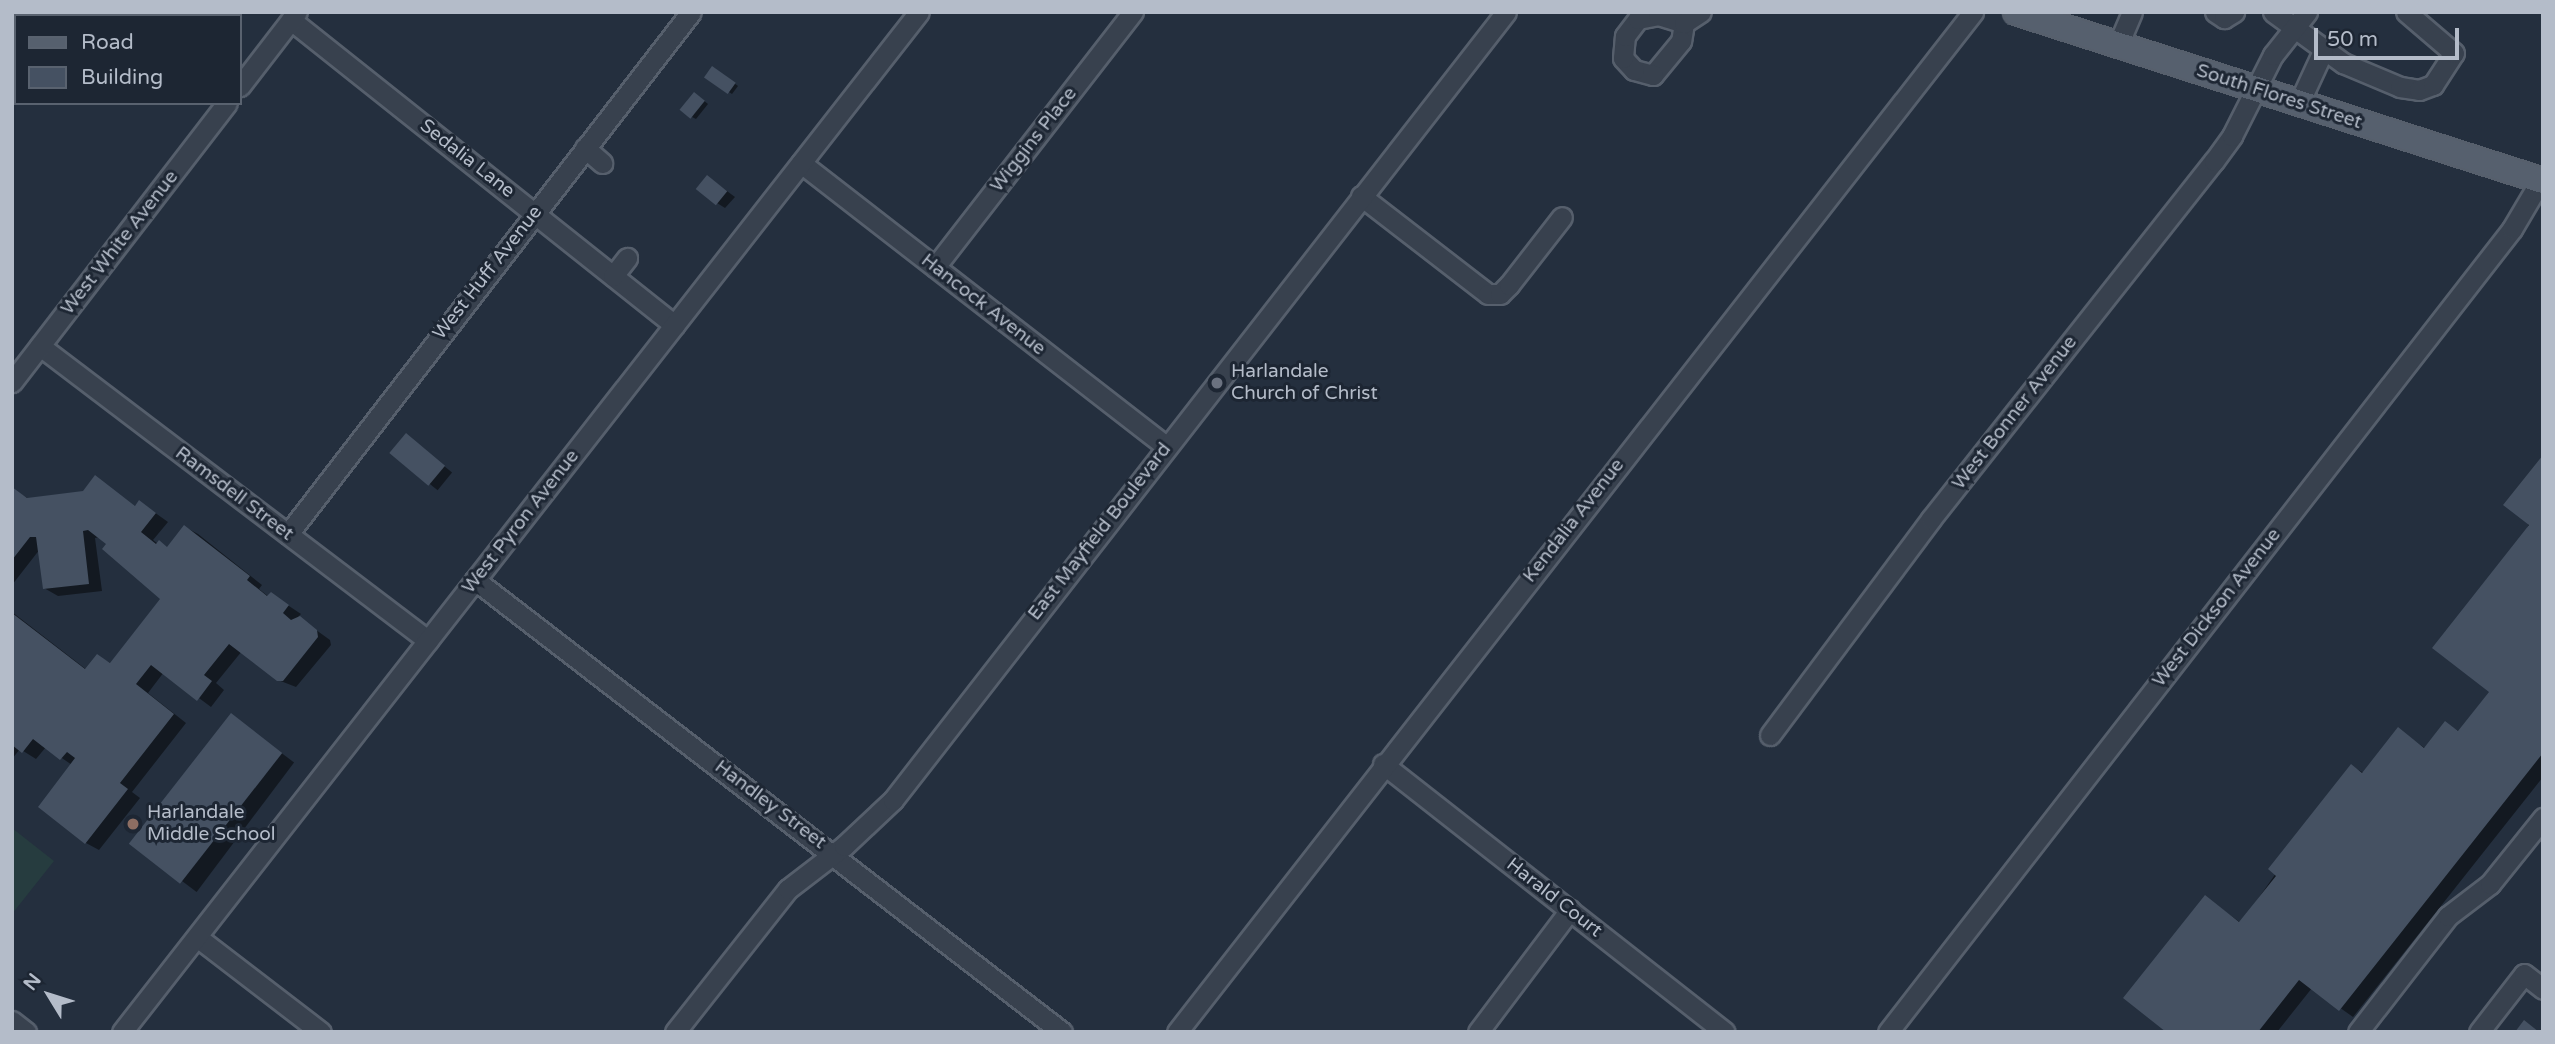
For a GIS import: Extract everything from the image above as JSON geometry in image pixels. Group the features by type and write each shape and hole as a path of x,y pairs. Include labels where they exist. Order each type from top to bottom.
{"main road":[{"name":"South Flores Street","path":"2016,12 2542,180"}],"street":[{"name":"West Huff Avenue","path":"288,534 691,12"},
{"name":"West Pyron Avenue","path":"122,1032 919,12"},
{"name":"Wiggins Place","path":"935,267 1133,12"},
{"name":"East Mayfield Boulevard","path":"675,1032 788,889 893,800 1506,12"},
{"path":"1684,23 1701,12"},
{"name":"Kendalia Avenue","path":"1178,1032 1383,764 1973,12"},
{"path":"2118,45 2132,12"},
{"path":"2215,12 2224,18 2234,12"},
{"path":"2273,12 2323,51 2400,87 2419,90 2433,85 2454,53 2406,12"},
{"name":"West Bonner Avenue","path":"1770,735 1931,519 2214,161 2255,89 2306,12"},
{"path":"242,83 294,16"},
{"name":"Sedalia Lane","path":"294,16 675,325"},
{"path":"2299,103 2323,51"},
{"name":"West White Avenue","path":"12,382 225,105"},
{"path":"585,148 602,163"},
{"name":"Hancock Avenue","path":"801,163 1166,446"},
{"name":"West Dickson Avenue","path":"1888,1032 2503,240 2542,180"},
{"path":"1362,197 1488,294 1500,294 1509,285 1562,217"},
{"path":"613,276 627,258"},
{"name":"Ramsdell Street","path":"40,346 428,641"},
{"name":"Handley Street","path":"475,580 833,853 1062,1032"},
{"name":"Harald Court","path":"1383,764 1725,1032"},
{"path":"2358,1032 2448,916 2490,884 2543,818"},
{"path":"1478,1032 1570,910"},
{"path":"197,937 321,1032"},
{"path":"2479,1032 2524,974 2543,989"},
{"path":"12,1021 26,1032"}],"green space":[{"path":"12,828 54,861 12,914"}],"building":[{"path":"712,66 736,83 728,94 704,77"},
{"path":"694,92 705,101 690,119 680,110"},
{"path":"707,175 727,191 716,205 696,189"},
{"path":"406,433 445,466 428,486 389,453"},
{"path":"2543,455 2543,753 2339,1011 2299,980 2258,1032 2166,1032 2123,998 2205,895 2239,922 2276,876 2268,869 2351,764 2362,773 2398,727 2424,748 2445,721 2458,731 2489,692 2432,648 2529,525 2503,505"},
{"path":"95,475 135,506 139,500 156,513 141,532 156,544 159,540 167,547 184,525 250,576 247,580 267,596 271,592 289,605 283,613 291,620 300,616 317,630 318,637 283,681 277,681 229,644 204,675 212,681 197,701 151,665 136,684 174,714 120,783 128,789 85,844 38,807 75,758 67,752 60,760 33,739 22,753 12,745 12,613 85,669 97,654 110,663 160,599 102,549 106,544 88,530 83,531 89,584 43,589 36,537 30,537 12,560 12,487 27,498 83,491"},
{"path":"231,713 282,753 180,884 129,844"},
{"path":"2524,1020 2539,1032 2515,1032"}],"place":[{"name":"Harlandale Church of Christ","path":"1217,383"},
{"name":"Harlandale Middle School","path":"133,824"}]}
